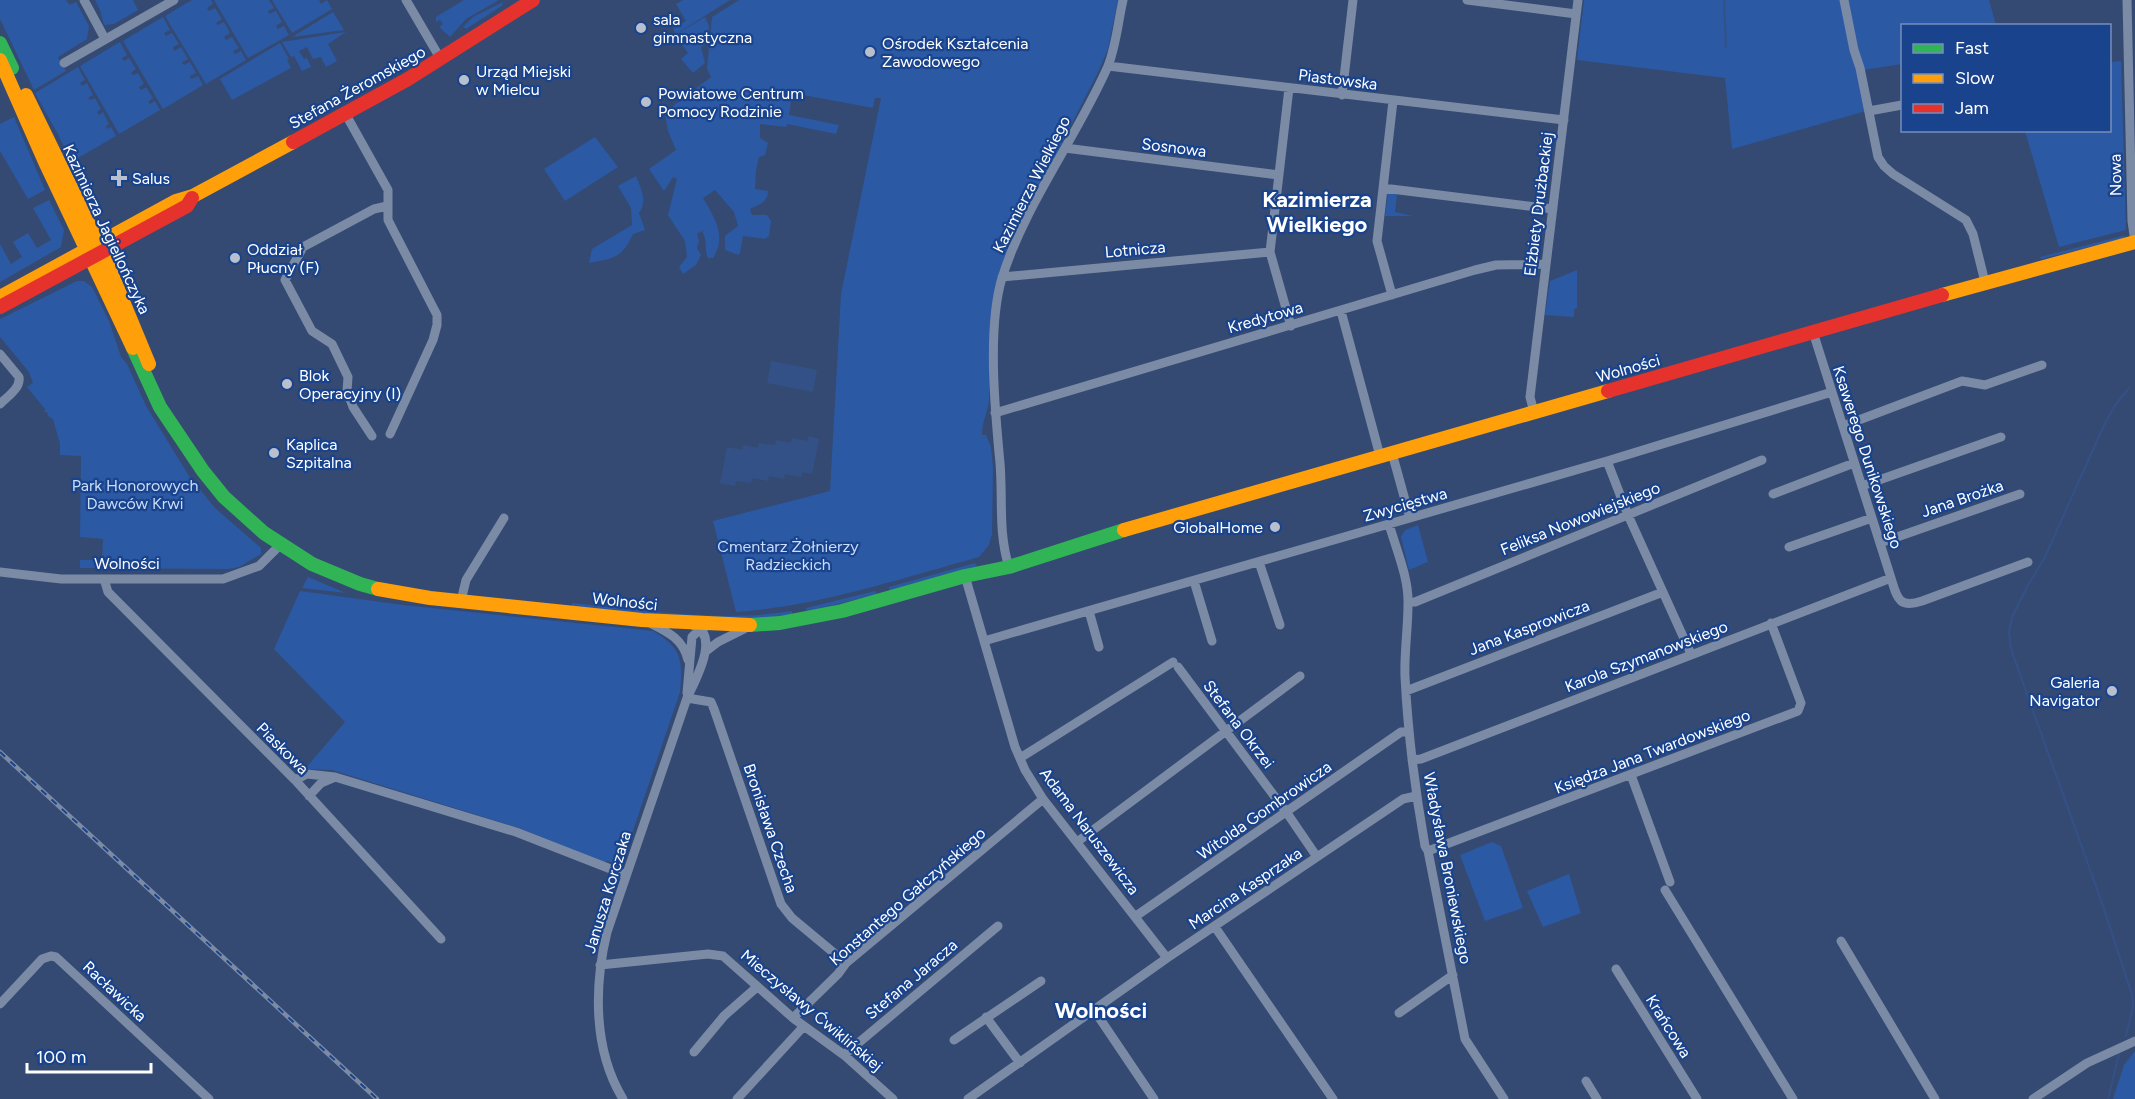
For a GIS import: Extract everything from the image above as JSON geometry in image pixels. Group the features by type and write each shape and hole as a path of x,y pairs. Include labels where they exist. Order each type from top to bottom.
{"main road":[{"name":"Stefana Żeromskiego","path":"0,297 187,206 193,196 345,113 440,58 533,0"},
{"name":"Kazimierza Jagiellończyka","path":"0,43 177,433 203,471 224,496 264,533 283,547"},
{"name":"Kazimierza Jagiellończyka","path":"0,60 45,162 95,251"},
{"name":"Wolności","path":"283,547 312,564 360,584 396,593 695,627 757,625 801,620 842,611 965,576 1077,538 1130,528 1985,282 2135,242"},
{"name":"Stefana Żeromskiego","path":"0,307 95,251"}],"street":[{"path":"84,0 105,39"},
{"path":"64,63 174,0"},
{"name":"Kazimierza Wielkiego","path":"1008,563 1002,535 1001,476 995,412 996,316 1002,277 1013,249 1108,66 1123,0"},
{"path":"1342,95 1353,0"},
{"path":"1467,0 1576,14"},
{"name":"Elżbiety Drużbackiej","path":"1534,412 1530,397 1578,0"},
{"path":"1844,0 1876,148 1884,166 1966,220 1973,234 1985,282"},
{"name":"Nowa","path":"2127,0 2132,221 2135,242"},
{"path":"411,2 440,58"},
{"name":"Piastowska","path":"1108,66 1564,120"},
{"path":"1289,88 1270,252 1291,326"},
{"path":"1392,295 1377,241 1393,101"},
{"path":"1869,111 1901,105"},
{"path":"345,113 388,190 388,220 437,315 437,325 426,358 390,434"},
{"name":"Sosnowa","path":"1065,148 1279,175"},
{"path":"1383,188 1553,208"},
{"path":"372,435 346,391 348,377 332,344 312,331 285,280 303,247 374,209 387,206"},
{"name":"Lotnicza","path":"1002,277 1270,252"},
{"name":"Kredytowa","path":"995,412 1496,265 1545,264"},
{"path":"1341,311 1386,455 1410,518"},
{"name":"Ksawerego Dunikowskiego","path":"1813,332 1890,578 1903,604 1910,605 2028,562"},
{"path":"0,354 20,381 0,404"},
{"path":"1843,426 1962,381 1984,385 2042,365"},
{"name":"Zwycięstwa","path":"984,641 1607,461 1832,393"},
{"path":"1862,486 2001,437"},
{"name":"Feliksa Nowowiejskiego","path":"1409,602 1415,602 1762,460"},
{"path":"1607,461 1628,515 1691,654"},
{"path":"1773,494 1854,463"},
{"name":"Jana Brożka","path":"1880,543 2020,494"},
{"path":"460,601 466,580 504,518"},
{"path":"1789,547 1872,518"},
{"name":"Władysława Broniewskiego","path":"1389,524 1409,602 1404,662 1416,796 1425,846 1428,851 1465,1039 1504,1099"},
{"name":"Wolności","path":"0,572 61,579 224,579 259,566 283,547"},
{"path":"1259,562 1280,625"},
{"name":"Adama Naruszewicza","path":"965,576 1020,758 1043,799 1167,958"},
{"name":"Karola Szymanowskiego","path":"1412,760 1421,759 1890,578"},
{"name":"Piaskowa","path":"104,579 108,592 295,780 441,939"},
{"path":"1194,581 1212,641"},
{"name":"Jana Kasprowicza","path":"1406,691 1663,592"},
{"path":"1089,611 1099,647"},
{"path":"642,620 672,634 686,653 690,666"},
{"name":"Księdza Jana Twardowskiego","path":"1428,851 1798,711 1801,703 1771,623"},
{"path":"705,652 734,633 757,625"},
{"path":"695,627 705,637 705,652"},
{"name":"Janusza Korczaka","path":"687,698 692,637 695,627"},
{"name":"Janusza Korczaka","path":"623,1099 610,1070 601,1034 597,992 600,965 607,932 626,875 705,652"},
{"name":"Stefana Okrzei","path":"1020,758 1175,664 1287,813 1317,857"},
{"path":"1077,842 1300,676"},
{"name":"Bronisława Czecha","path":"687,698 711,702 781,904 792,918 846,963"},
{"name":"Witolda Gombrowicza","path":"1136,916 1401,732 1409,731"},
{"path":"295,780 308,774 335,777 516,832 626,875"},
{"path":"1631,774 1668,886 1793,1099"},
{"path":"309,796 321,783 335,777"},
{"name":"Marcina Kasprzaka","path":"968,1099 1167,958 1403,800 1416,796"},
{"name":"Konstantego Gałczyńskiego","path":"793,1018 838,974 846,963 1043,799"},
{"name":"Stefana Jaracza","path":"844,1055 998,926"},
{"path":"1215,927 1333,1099"},
{"path":"1841,941 1935,1099"},
{"name":"Mieczysławy Ćwiklińskiej","path":"600,965 708,954 723,956 793,1018 844,1055 893,1099"},
{"name":"Racławicka","path":"0,1004 42,959 56,957 209,1099"},
{"name":"Krańcowa","path":"1616,969 1697,1099"},
{"path":"1399,1013 1453,975"},
{"path":"954,1040 1041,981"},
{"path":"694,1052 724,1016 757,987"},
{"path":"1094,1010 1154,1099"},
{"path":"986,1017 1020,1063"},
{"path":"737,1099 804,1026"},
{"path":"2033,1099 2087,1063 2135,1041"},
{"path":"1586,1081 1597,1099"}],"green space":[{"path":"0,0 66,0 70,5 76,2 89,26 87,39 58,57 66,71 34,90 0,19"},
{"path":"95,0 133,0 138,10 114,24 104,25"},
{"path":"192,0 211,0 213,4 207,8 209,11 215,8 222,19 216,23 218,25 224,22 230,33 224,37 226,40 232,37 239,48 233,51 235,54 241,51 246,60 206,84 165,16"},
{"path":"214,0 269,0 274,8 268,11 269,14 276,11 282,22 276,26 278,29 284,26 289,35 248,58"},
{"path":"272,0 319,0 321,4 327,0 332,9 292,33"},
{"path":"464,0 499,0 466,19 450,37 439,27 443,24 440,20 436,22 436,17"},
{"path":"507,0 466,29 463,27 473,17"},
{"path":"683,0 730,0 676,34 673,29 686,21 676,4"},
{"name":"Cmentarz Żołnierzy Radzieckich","path":"739,0 1118,0 1108,49 1099,70 1000,269 993,299 989,401 982,435 986,435 991,447 993,468 992,534 989,545 979,557 829,598 736,612 713,521 830,491 841,294 881,98 875,98 873,108 792,93 789,115 839,125 836,134 787,124 786,127 760,124 760,138 768,143 765,155 759,157 755,189 768,191 768,195 762,203 750,209 752,215 767,215 771,221 769,236 765,239 743,236 738,255 725,250 725,236 738,226 734,212 715,190 703,198 718,228 717,250 713,258 708,258 704,235 702,231 697,234 699,241 697,248 701,255 696,265 683,274 679,267 687,257 685,241 668,215 677,179 673,177 664,191 649,169 676,150 668,131 665,114 711,77 707,69 712,17"},
{"path":"1584,0 1989,0 1996,24 1901,24 1901,64 1857,71 1866,111 1732,149 1725,78 1577,60"},
{"path":"333,12 344,30 292,37"},
{"path":"163,17 170,30 164,33 166,36 172,33 179,44 173,47 174,51 181,47 188,59 182,62 184,65 190,62 196,73 190,76 191,79 198,76 203,85 163,109 123,41"},
{"path":"705,17 709,26 708,42 701,47 705,63 693,73 681,59 688,53 675,35"},
{"path":"346,32 328,44 337,61 326,67 321,57 313,59 307,47 299,51 304,59 307,58 311,67 302,71 294,56 291,57 282,42"},
{"path":"120,42 127,55 122,58 124,61 129,58 136,69 131,73 133,75 138,73 144,84 139,87 141,90 146,87 153,98 148,102 150,104 155,101 160,110 119,134 80,66"},
{"path":"280,43 291,68 232,100 220,79"},
{"path":"2121,61 2126,230 2059,247 2025,132 2111,132 2111,62"},
{"path":"78,67 85,80 80,83 82,86 87,83 93,95 88,98 90,100 95,98 101,109 97,112 99,115 103,112 109,124 106,126 107,129 111,127 116,136 71,162 35,93"},
{"path":"14,117 45,190 28,199 0,151 0,124"},
{"path":"595,137 618,167 565,201 544,169"},
{"path":"636,176 643,195 643,204 639,213 645,230 633,234 617,256 589,263 592,249 632,225 631,208 618,186"},
{"path":"1388,193 1397,194 1395,212 1413,216 1385,216"},
{"path":"49,200 64,230 61,247 0,282 0,244 11,264 22,257 13,242 28,233 37,248 51,240 33,208"},
{"path":"2126,235 2122,239 2041,259 2040,257"},
{"path":"1577,270 1577,308 1574,309 1574,317 1545,315 1550,281"},
{"name":"Park Honorowych Dawców Krwi","path":"77,281 84,281 92,287 109,321 121,357 127,364 146,406 189,476 215,508 261,548 261,554 239,567 228,569 80,568 80,560 102,560 103,539 80,537 81,456 60,455 60,444 53,419 48,416 47,412 44,412 45,409 27,387 33,383 29,372 0,337 0,319"},
{"path":"1418,525 1428,562 1409,570 1401,537 1405,530"},
{"path":"975,563 977,566 889,591 889,587"},
{"path":"308,577 346,593 302,588"},
{"path":"300,591 403,605 653,631 663,637 675,649 678,656 681,671 680,692 623,860 616,863 606,861 605,863 519,828 332,770 305,769 345,722 274,649"},
{"path":"875,591 877,594 807,612 806,608"},
{"path":"572,603 710,616 792,611 792,615 737,619 682,617 572,607"},
{"path":"1492,842 1501,846 1523,908 1485,921 1460,855"},
{"path":"1569,874 1581,913 1543,927 1527,891"},
{"path":"2135,1051 2135,1099 2113,1099 2124,1065"}],"shaded area":[{"path":"771,361 817,370 813,392 767,383"},
{"path":"809,436 819,439 812,474 802,472 801,477 785,474 784,479 769,476 768,481 753,478 751,483 736,481 735,486 720,483 727,447 742,450 743,445 758,448 759,443 775,445 776,440 791,443 792,438 807,441"}],"waterway":[{"path":"1724,0 1726,48"},
{"path":"2126,1036 2133,1007 2132,995 2102,903 2013,655 2009,631 2013,615 2044,559 2105,423 2129,388"},
{"path":"2108,1099 2119,1054"}],"railway":[{"path":"0,752 377,1099"}],"traffic: fast":[{"path":"0,43 12,68"},
{"path":"133,348 160,407 203,471 224,497 264,533 312,564 378,589"},
{"path":"750,625 780,623 842,611 965,576 1009,567 1124,530"}],"traffic: slow":[{"path":"0,60 45,162 133,348"},
{"path":"26,95 103,253 149,364"},
{"path":"0,297 176,201 193,196 293,142"},
{"path":"1942,295 2135,242"},
{"path":"1124,530 1608,391"},
{"path":"378,589 430,598 642,620 750,625"}],"traffic: jam":[{"path":"293,142 408,79 533,0"},
{"path":"0,307 187,206 192,198"},
{"path":"1608,391 1942,295"}],"place":[{"name":"sala gimnastyczna","path":"641,28"},
{"name":"Ośrodek Kształcenia Zawodowego","path":"870,52"},
{"name":"Urząd Miejski w Mielcu","path":"464,80"},
{"name":"Powiatowe Centrum Pomocy Rodzinie","path":"646,102"},
{"name":"Salus","path":"119,178"},
{"name":"Oddział Płucny (F)","path":"235,258"},
{"name":"Blok Operacyjny (I)","path":"287,384"},
{"name":"Kaplica Szpitalna","path":"274,453"},
{"name":"GlobalHome","path":"1275,527"},
{"name":"Galeria Navigator","path":"2112,691"}],"district":[{"name":"Kazimierza Wielkiego","path":"1317,212"},
{"name":"Wolności","path":"1101,1010"}]}
